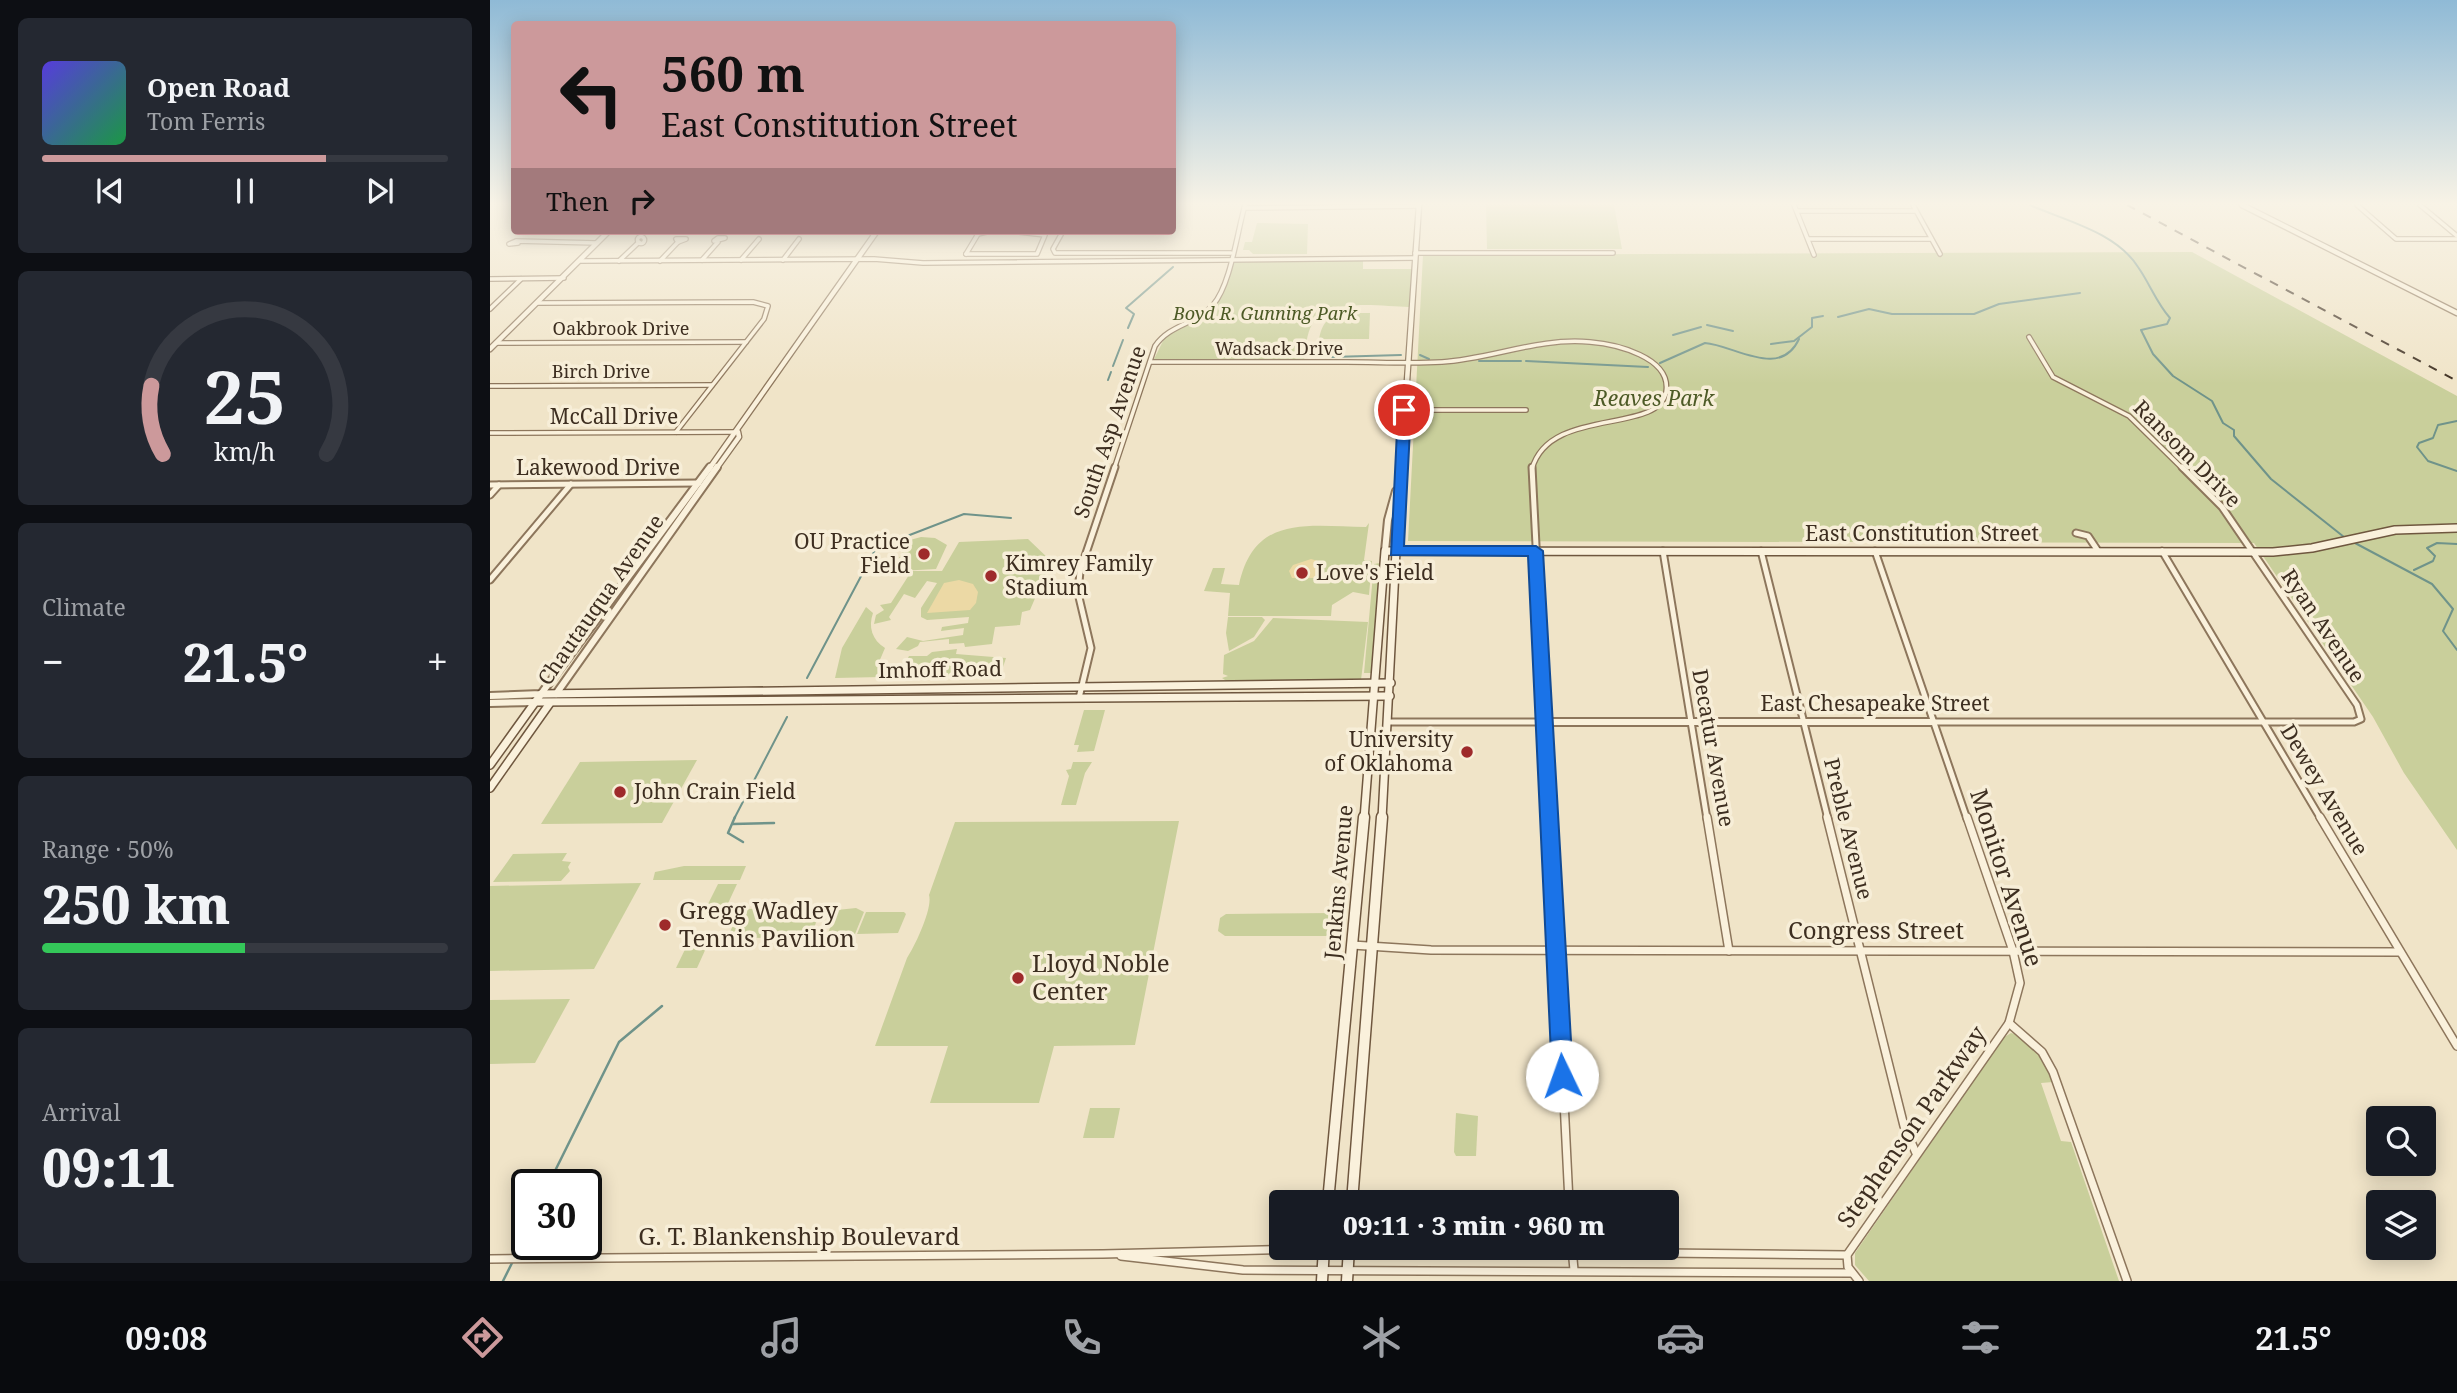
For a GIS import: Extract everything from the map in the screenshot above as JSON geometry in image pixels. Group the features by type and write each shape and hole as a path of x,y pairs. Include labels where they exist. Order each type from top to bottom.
{"main road":[{"name":"East Constitution Street","path":"1385,551 2254,551 2297,550 2411,528 2457,528"},
{"name":"Jenkins Avenue","path":"1329,1190 1366,795 1385,551"},
{"name":"Jenkins Avenue","path":"1353,1190 1384,796 1396,551"},
{"name":"Imhoff Road","path":"541,694 1391,683"},
{"name":"Chautauqua Avenue","path":"490,765 541,694"},
{"name":"Chautauqua Avenue","path":"490,788 556,694"},
{"name":"Imhoff Road","path":"536,702 1390,696"},
{"path":"1366,795 1384,796"},
{"path":"1361,852 1380,852"}],"street":[{"path":"490,349 577,265"},
{"name":"Chautauqua Avenue","path":"541,694 697,483 738,432 854,265"},
{"name":"South Asp Avenue","path":"1078,700 1091,648 1078,593 1080,571 1157,341 1165,333 1214,303 1227,265"},
{"name":"Jenkins Avenue","path":"1396,551 1414,265"},
{"path":"2361,265 2457,313"},
{"path":"490,279 564,278"},
{"path":"490,309 521,279"},
{"path":"538,303 766,304 769,311 676,432"},
{"name":"Ransom Drive","path":"2029,337 2053,377 2129,416 2210,494 2254,551"},
{"path":"1408,363 1465,359 1534,343 1585,341 1612,346 1646,358 1665,377 1667,389 1661,402 1653,409 1631,418 1601,421 1569,430 1547,444 1538,455 1531,476 1546,722 1568,1190"},
{"name":"Oakbrook Drive","path":"496,343 746,342"},
{"name":"Wadsack Drive","path":"1150,362 1408,363"},
{"name":"Birch Drive","path":"490,386 712,385"},
{"path":"1404,410 1526,410"},
{"name":"Chautauqua Avenue","path":"556,694 738,437 738,432"},
{"name":"McCall Drive","path":"490,433 738,432"},
{"name":"Jenkins Avenue","path":"1385,551 1388,520 1399,482"},
{"name":"Lakewood Drive","path":"490,485 705,483"},
{"path":"490,580 571,484"},
{"path":"490,495 499,485"},
{"path":"2076,533 2088,536 2098,551"},
{"name":"Decatur Avenue","path":"1663,551 1729,951"},
{"name":"Preble Avenue","path":"1761,551 1904,1126 1916,1153"},
{"name":"Monitor Avenue","path":"1875,551 2013,951 2020,983 2009,1023"},
{"name":"Dewey Avenue","path":"2162,551 2457,1046"},
{"name":"Ryan Avenue","path":"2254,551 2357,705 2361,719"},
{"name":"Imhoff Road","path":"490,696 541,694"},
{"name":"Imhoff Road","path":"490,702 536,702"},
{"name":"East Chesapeake Street","path":"1388,722 2354,722 2361,719"},
{"name":"Congress Street","path":"1352,945 1431,950 1556,951 1859,949 2400,952"},
{"path":"2009,1023 2042,1052 2053,1072 2127,1281"},
{"name":"Stephenson Parkway","path":"1852,1273 1847,1255 2009,1023"},
{"name":"G. T. Blankenship Boulevard","path":"495,1259 1108,1254 1269,1250"},
{"name":"Stephenson Parkway","path":"1679,1252 1847,1255"},
{"name":"G. T. Blankenship Boulevard","path":"1108,1254 1212,1268 1322,1276"},
{"path":"1573,1260 1574,1270"},
{"path":"1322,1276 1574,1270 1852,1273 1859,1281"}],"green space":[{"name":"Boyd R. Gunning Park","path":"1231,265 1363,265 1363,269 1412,269 1409,307 1358,305 1321,315 1309,331 1304,361 1153,361 1166,335 1217,304"},
{"name":"Reaves Park","path":"1422,265 2216,265 2457,396 2457,850 2404,773 2373,717 2254,543 1408,541"},
{"path":"1346,313 1370,313 1369,339 1319,339 1327,321"},
{"name":"Love's Field","path":"1369,523 1364,560 1372,561 1369,595 1353,592 1332,605 1331,616 1228,616 1230,593 1204,591 1213,568 1225,568 1221,584 1239,585 1246,562 1257,546 1270,535 1304,526 1366,527"},
{"name":"Kimrey Family Stadium","path":"921,537 935,538 947,545 936,569 899,571 942,571 959,542 1028,539 1051,561 1030,610 1022,612 1020,625 995,627 992,644 965,647 964,643 949,644 949,639 920,642 908,651 896,649 907,637 923,641 963,635 964,628 941,631 942,627 968,623 969,617 927,620 921,617 921,608 937,583 927,581 915,598 904,594 889,617 891,620 874,624 876,615 884,610 880,605 891,603 909,575 896,573 891,576 898,570 893,568 910,540"},
{"path":"1380,563 1371,673 1364,673 1374,564"},
{"path":"866,607 873,613 871,628 874,637 885,648 879,662 886,665 881,677 835,678 842,648"},
{"path":"1228,617 1262,617 1265,620 1254,637 1229,651 1226,633"},
{"path":"1273,618 1368,622 1361,680 1228,682 1222,678 1228,676 1223,674 1224,655 1254,641"},
{"path":"957,649 956,654 1006,658 1000,676 891,677 896,665 906,662 909,656 927,656 932,652"},
{"path":"1084,710 1105,710 1094,751 1077,752 1079,745 1074,745"},
{"name":"John Crain Field","path":"697,760 662,823 541,824 580,762"},
{"path":"1073,762 1092,762 1085,773 1076,805 1061,805 1069,776 1066,770 1071,769"},
{"path":"1179,821 1135,1045 1054,1046 1039,1103 930,1103 948,1046 875,1046 907,958 926,917 929,895 955,822"},
{"path":"567,853 562,861 571,862 568,867 570,871 561,881 493,882 513,854"},
{"path":"684,866 746,866 740,880 653,880 655,872"},
{"path":"641,883 594,969 490,971 490,886"},
{"path":"718,884 737,884 724,912 711,913 712,910 705,910"},
{"path":"821,908 808,939 727,937 742,909"},
{"path":"856,908 864,912 855,934 843,939 826,938 837,910"},
{"path":"866,912 906,914 898,933 857,934"},
{"path":"1336,913 1344,917 1343,931 1337,936 1225,936 1218,931 1220,918 1226,914"},
{"path":"712,935 697,968 676,968 691,937"},
{"path":"570,999 535,1063 490,1064 490,1000"},
{"path":"2011,1033 2032,1045 2050,1074 2053,1082 2041,1083 2061,1141 2071,1142 2119,1281 1869,1281 1855,1265 1855,1253 2003,1038"},
{"path":"1090,1108 1120,1108 1114,1138 1083,1138"},
{"path":"1456,1113 1478,1116 1476,1156 1456,1156 1454,1152"}],"sand":[{"path":"1311,559 1318,561 1318,578 1292,578 1289,571 1293,565"},
{"path":"959,580 973,584 978,592 976,603 970,610 927,613 944,583"}],"waterway":[{"path":"2136,265 2170,318 2167,324 2141,330 2153,354 2173,376 2212,401 2223,423 2234,430 2234,436 2271,479 2344,537"},
{"path":"1128,328 1134,314 1126,308 1173,267"},
{"path":"1838,317 1869,309 1892,314 1974,314 1999,304 2080,293"},
{"path":"1771,344 1794,341 1812,327 1812,318 1823,316"},
{"path":"1707,325 1733,331"},
{"path":"1673,335 1701,327"},
{"path":"1660,363 1705,343 1769,359 1791,351 1799,339"},
{"path":"1113,366 1123,340"},
{"path":"1331,357 1401,355"},
{"path":"1420,355 1429,359"},
{"path":"1479,361 1521,361"},
{"path":"1526,361 1648,367"},
{"path":"1108,380 1111,372"},
{"path":"2457,421 2438,425 2433,438 2419,443 2417,447 2428,461 2457,471"},
{"path":"807,678 876,548 964,514 1011,518"},
{"path":"2355,543 2432,584 2453,609 2443,631 2457,650"},
{"path":"2414,570 2433,561 2435,556 2427,548 2437,543 2457,544"},
{"path":"735,817 787,717"},
{"path":"753,787 787,787"},
{"path":"735,817 728,833 743,842"},
{"path":"733,824 774,823"},
{"path":"556,1169 619,1042 662,1006"},
{"path":"503,1281 512,1263"}],"railway":[{"path":"2239,265 2457,381"}],"place":[{"name":"OU Practice Field","path":"924,554"},
{"name":"Love's Field","path":"1302,573"},
{"name":"Kimrey Family Stadium","path":"991,576"},
{"name":"University of Oklahoma","path":"1467,752"},
{"name":"John Crain Field","path":"620,792"},
{"name":"Gregg Wadley Tennis Pavilion","path":"665,925"},
{"name":"Lloyd Noble Center","path":"1018,978"}],"route":[{"path":"1404,410 1396,551 1536,551 1562,1076"}]}
